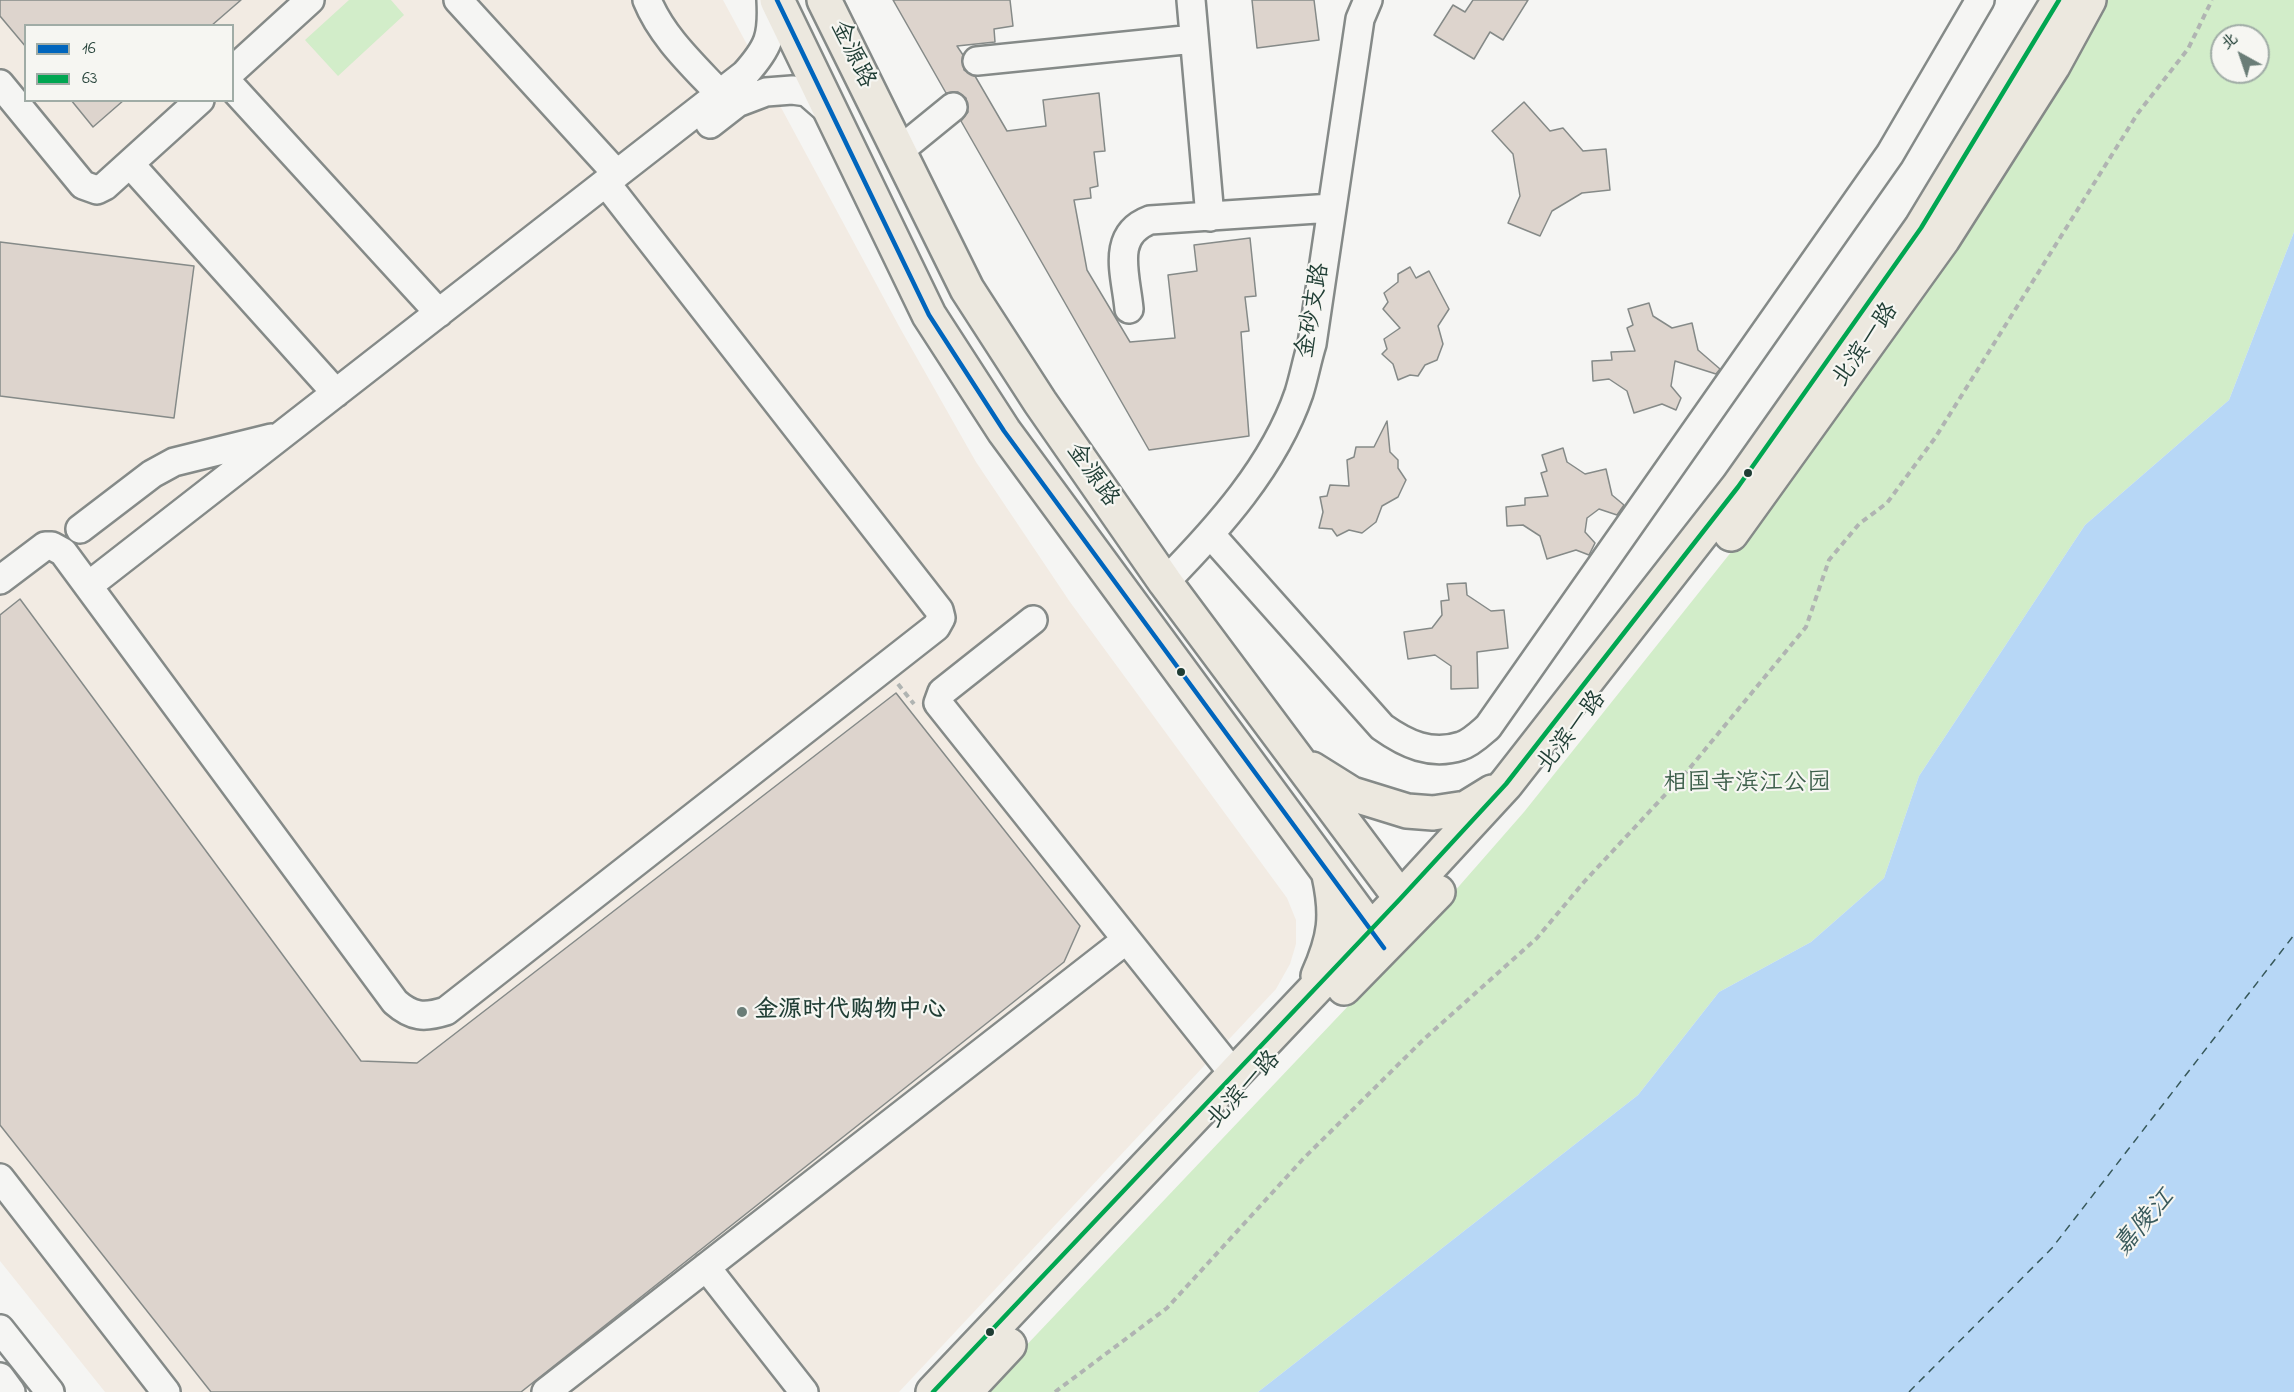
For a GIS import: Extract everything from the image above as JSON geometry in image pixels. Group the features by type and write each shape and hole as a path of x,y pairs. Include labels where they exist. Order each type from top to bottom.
{"main road":[{"name":"金源路","path":"777,0 929,315 1004,431 1377,938"},
{"name":"金源路","path":"824,0 967,289 1040,402 1165,582 1407,908"},
{"name":"北滨一路","path":"1407,908 1738,487 1921,228 2059,0"},
{"name":"北滨一路","path":"965,1392 1302,1030 1377,938 1521,800 1757,500 1944,239 2053,66 2089,0"},
{"path":"1297,760 1352,794 1407,811 1433,813 1466,808 1506,784"},
{"path":"1260,780 1270,787 1284,788 1291,785 1298,774 1297,760"},
{"path":"1312,990 1329,951 1334,931 1335,904 1328,873"},
{"name":"北滨一路","path":"933,1392 1312,990 1377,938"}],"street":[{"path":"234,68 310,0"},
{"path":"0,580 45,546 52,546 63,552 395,1002 405,1011 418,1017 446,1011 936,627 941,618 939,610 613,184 458,0"},
{"path":"646,0 669,39 720,94"},
{"path":"92,592 319,426 745,74 767,48 772,25 771,0"},
{"path":"1191,0 1210,217"},
{"name":"金砂支路","path":"1165,582 1211,535 1248,486 1278,438 1298,394 1312,344 1360,19 1368,0"},
{"path":"1211,535 1382,727 1407,744 1434,749 1462,746 1488,727 1883,163 1980,0"},
{"path":"977,61 1194,39"},
{"path":"0,84 83,185 90,189 105,186 198,102"},
{"path":"234,89 439,313"},
{"path":"92,592 282,435 439,313 613,184 737,103 766,92 792,90 807,92 830,112"},
{"path":"899,151 954,107"},
{"path":"130,164 336,393"},
{"path":"1129,309 1123,245 1129,233 1138,224 1150,220 1332,208"},
{"path":"80,528 152,474 174,462 319,426"},
{"path":"1034,620 942,692 938,703 1233,1073"},
{"path":"546,1392 1126,940"},
{"path":"0,1178 166,1392"},
{"path":"706,1268 804,1392"},
{"path":"0,1329 50,1392"},
{"path":"0,1377 11,1392"}],"path":[{"path":"1055,1392 1167,1308 1303,1159 1424,1039 1537,938 1584,882 1689,769 1806,627 1829,560 1859,524 1887,503 1935,438 2138,113 2188,49 2212,0"}],"shaded area":[{"path":"0,0 723,0 900,328 976,462 1070,602 1287,898 1296,920 1296,944 1290,964 1276,989 899,1392 105,1392 0,1261"}],"green space":[{"path":"349,0 391,0 404,15 338,76 305,40"},
{"name":"相国寺滨江公园","path":"2101,0 2294,0 2294,232 2229,400 2085,525 1919,776 1884,878 1811,942 1719,992 1638,1095 1258,1392 982,1392 1425,925 1524,812 1767,507"}],"water":[{"name":"嘉陵江","path":"2294,232 2294,1392 1258,1392 1638,1095 1719,992 1811,942 1884,878 1919,776 2085,525 2229,400"}],"building":[{"path":"0,0 241,0 213,24 24,24 24,45 0,16"},
{"path":"893,0 1010,0 1013,26 994,29 995,42 957,46 963,55 964,70 975,76 1007,131 1046,126 1043,100 1099,93 1105,151 1094,152 1098,186 1090,188 1091,198 1074,200 1087,270 1130,342 1175,338 1168,275 1197,271 1194,245 1250,238 1256,296 1245,297 1249,331 1241,332 1249,436 1149,450 961,121 968,112 966,98 958,92 946,93"},
{"path":"1252,0 1314,0 1319,40 1257,48"},
{"path":"1473,0 1528,0 1503,40 1490,32 1474,59 1434,35 1453,5 1465,12"},
{"path":"73,102 122,102 93,127"},
{"path":"1524,102 1550,131 1563,128 1583,151 1606,149 1610,190 1582,193 1552,211 1540,236 1508,223 1520,196 1513,154 1492,131"},
{"path":"0,242 194,266 174,418 0,396"},
{"path":"1410,267 1416,278 1429,271 1449,309 1438,326 1443,344 1437,360 1425,365 1418,376 1410,375 1398,380 1393,364 1382,354 1387,349 1384,339 1400,328 1383,309 1388,302 1384,293 1398,282 1398,274"},
{"path":"1649,303 1653,316 1672,328 1692,323 1698,350 1720,369 1716,374 1675,361 1671,386 1681,398 1676,410 1662,404 1634,413 1627,391 1609,379 1593,381 1592,361 1612,360 1611,352 1635,351 1627,328 1633,325 1628,309"},
{"path":"1387,421 1390,452 1398,460 1398,468 1406,480 1398,497 1382,506 1376,522 1362,533 1349,530 1337,536 1332,529 1319,528 1323,512 1320,497 1327,496 1330,485 1349,486 1347,460 1354,457 1356,447 1374,447"},
{"path":"1563,448 1567,462 1585,474 1606,469 1612,495 1624,505 1617,515 1599,509 1587,518 1585,532 1595,543 1589,555 1576,550 1547,559 1540,536 1523,525 1507,526 1506,507 1525,505 1525,498 1548,496 1541,473 1547,471 1542,455"},
{"path":"1466,583 1467,595 1491,611 1504,610 1508,648 1477,652 1478,688 1451,689 1451,666 1435,655 1408,659 1404,632 1432,628 1442,615 1441,601 1449,600 1447,584"},
{"name":"金源时代购物中心","path":"20,599 361,1061 417,1063 896,693 1080,926 1064,962 521,1392 211,1392 0,1125 0,615"}],"ferry route":[{"path":"1909,1392 2052,1248 2294,935"}],"transit line":[{"name":"16","path":"777,0 929,315 1004,431 1384,948"},
{"name":"63","path":"933,1392 1506,784 1738,487 1921,228 2059,0"}],"place":[{"name":"金源时代购物中心","path":"742,1012"}]}
